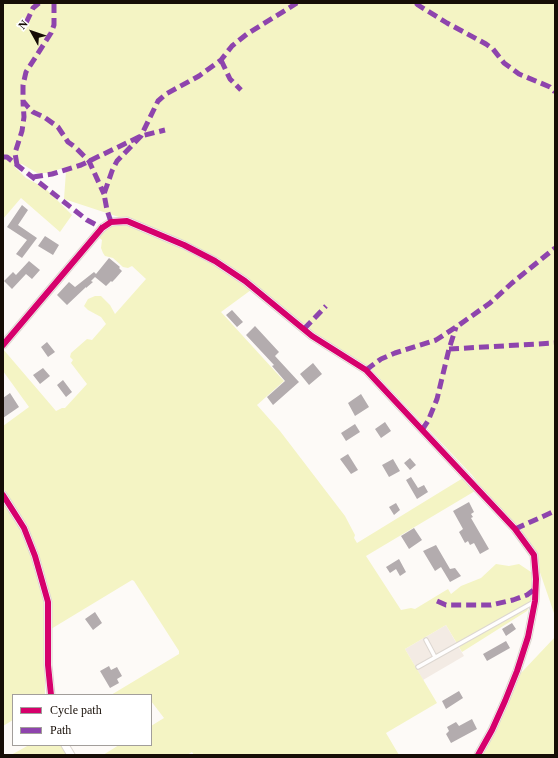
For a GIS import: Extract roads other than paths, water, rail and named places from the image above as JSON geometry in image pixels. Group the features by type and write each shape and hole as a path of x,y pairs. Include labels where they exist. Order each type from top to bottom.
{"street":[{"path":"3,345 102,228 112,222 128,221 184,245 215,261 245,281 312,336 366,370 516,529 534,555 536,579 535,601 528,637 517,671 492,730 478,755"},
{"path":"3,496 24,528 35,556 48,602 48,665 50,694"},
{"path":"66,746 71,755"}],"lane":[{"path":"418,667 535,601"},
{"path":"426,640 435,657"}]}
